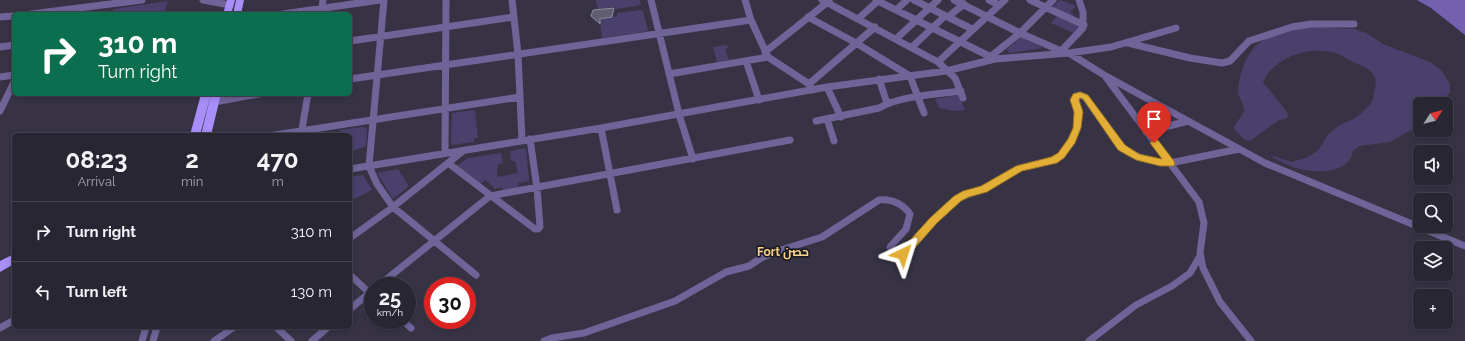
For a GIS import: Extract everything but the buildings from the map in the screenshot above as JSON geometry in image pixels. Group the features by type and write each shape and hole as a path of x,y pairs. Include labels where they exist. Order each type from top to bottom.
{"main road":[{"path":"237,12 240,0"},
{"path":"196,133 205,96"},
{"path":"206,133 215,98"},
{"path":"0,267 12,260"}],"street":[{"path":"55,12 142,0"},
{"path":"203,0 229,6"},
{"path":"321,11 323,0"},
{"path":"308,12 380,0"},
{"path":"384,0 369,166 377,184 393,207 476,275"},
{"path":"445,153 446,0"},
{"path":"448,163 535,229 540,227 537,188 526,140 520,97 518,54 512,0"},
{"path":"653,0 659,34 679,114 694,159"},
{"path":"858,18 878,0 992,58"},
{"path":"896,10 907,0"},
{"path":"914,0 972,29"},
{"path":"897,38 938,0"},
{"path":"954,0 1064,52 1265,163 1465,246"},
{"path":"912,47 947,16 972,0"},
{"path":"989,0 999,5"},
{"path":"938,62 1005,0"},
{"path":"1030,0 1084,26"},
{"path":"992,58 1053,0"},
{"path":"669,74 746,61 767,54 826,1 897,38 938,62 955,78 962,94 918,98 887,103 879,108 816,121"},
{"path":"1064,52 1084,26 1083,12 1078,1"},
{"path":"746,2 751,20 767,54 810,87"},
{"path":"0,17 12,16"},
{"path":"352,40 514,17"},
{"path":"808,17 856,43 910,76 924,112"},
{"path":"352,80 751,20"},
{"path":"1128,43 1190,58 1222,63 1230,61 1249,42 1259,37 1292,27 1310,24 1354,24"},
{"path":"810,87 875,27"},
{"path":"352,169 601,128 759,100 810,87 828,87 946,71 992,58 1064,52 1128,43 1176,28"},
{"path":"0,47 12,45"},
{"path":"746,61 759,100"},
{"path":"0,77 12,75"},
{"path":"1089,341 1136,305 1172,286 1190,273 1200,256 1204,226 1199,202 1104,75"},
{"path":"879,79 887,103"},
{"path":"0,109 12,86"},
{"path":"828,87 841,117"},
{"path":"544,341 552,338 584,333 675,301 726,272 749,266 761,258 778,251 822,237 879,200 887,199 901,204 910,214 906,230 890,247 895,253 899,255 903,254 933,220 958,198 983,189 1020,168 1054,160 1061,155 1075,134 1078,112 1075,100 1076,96 1080,95 1086,97 1121,148 1136,156 1170,163 1239,149"},
{"path":"215,98 237,96"},
{"path":"308,96 302,133 446,108 520,97"},
{"path":"827,119 834,141"},
{"path":"1146,132 1188,121"},
{"path":"601,128 617,210"},
{"path":"389,277 490,196 790,140"},
{"path":"352,237 393,207 464,150"},
{"path":"1200,256 1205,273 1214,290 1234,321 1251,341"},
{"path":"352,278 364,287"},
{"path":"352,308 364,299"},
{"path":"0,328 12,321"},
{"path":"142,341 145,329"},
{"path":"153,341 156,329"},
{"path":"214,341 231,329"},
{"path":"278,329 291,341"},
{"path":"312,341 326,329"},
{"path":"574,341 584,333"}],"shaded area":[{"path":"596,0 640,0 641,5 616,9 614,7 598,9"},
{"path":"1060,0 1076,6 1070,12 1074,15 1071,18 1051,8"},
{"path":"1417,0 1465,0 1465,35 1431,8"},
{"path":"168,1 164,12 112,12 114,9"},
{"path":"640,10 643,11 648,31 602,38 600,20 617,16 617,13"},
{"path":"1057,16 1080,27 1074,33 1051,23"},
{"path":"1316,27 1354,29 1366,33 1385,45 1430,62 1441,70 1450,84 1450,92 1446,97 1413,97 1413,129 1390,142 1359,146 1353,151 1351,158 1347,163 1334,170 1311,171 1283,163 1272,157 1273,156 1292,162 1312,155 1333,130 1355,118 1367,108 1374,96 1376,83 1373,74 1367,68 1334,53 1311,51 1291,56 1274,66 1263,82 1287,112 1288,117 1279,120 1250,141 1245,140 1234,129 1244,111 1238,91 1244,65 1250,53 1263,40 1277,34"},
{"path":"1021,37 1043,48 1010,53 1006,50"},
{"path":"727,45 728,48 725,49 729,60 717,62 713,47"},
{"path":"959,95 965,110 955,111 939,108 935,99"},
{"path":"475,110 478,138 474,138 474,142 451,145 452,113"},
{"path":"363,127 367,129 366,146 352,151 352,133 340,133 340,130"},
{"path":"526,148 529,181 518,183 519,188 503,191 502,187 495,189 486,180 480,184 457,166 468,158 501,153 503,163 498,164 497,177 518,173 515,161 511,161 510,151"},
{"path":"398,169 409,186 393,199 377,173"},
{"path":"363,175 372,190 352,200 352,177"}],"district":[{"name":"Fort حصن","path":"783,252"}],"route":[{"path":"903,254 933,220 958,198 994,184 1020,168 1054,160 1061,155 1072,141 1077,128 1078,107 1075,100 1076,96 1080,95 1086,97 1121,148 1145,159 1170,163 1154,143"}]}
